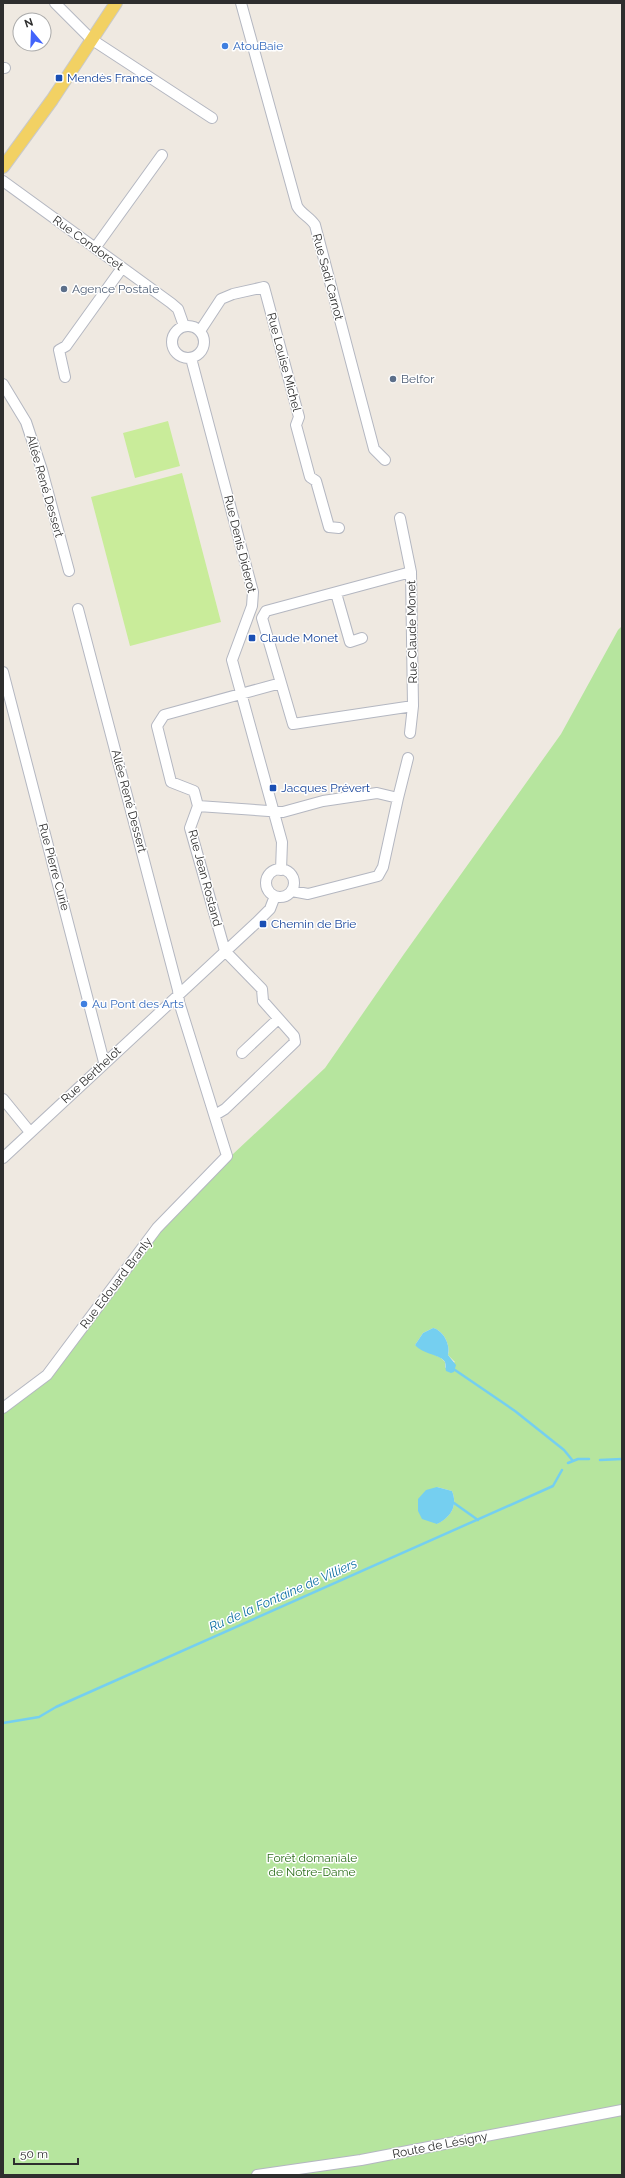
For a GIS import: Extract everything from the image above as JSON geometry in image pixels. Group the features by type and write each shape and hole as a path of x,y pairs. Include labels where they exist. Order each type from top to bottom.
{"main road":[{"path":"3,167 52,100 116,3"}],"street":[{"path":"55,3 91,39 212,118"},
{"name":"Rue Sadi Carnot","path":"241,3 297,206 300,212 315,225 374,449 385,460"},
{"path":"95,248 162,155"},
{"name":"Rue Condorcet","path":"3,181 178,309 184,326"},
{"path":"65,377 59,350 66,346 122,268"},
{"name":"Rue Louise Michel","path":"200,331 222,299 233,294 264,287 299,417 296,425 310,477 316,481 330,527 339,528"},
{"path":"184,326 193,326 200,331 204,342 201,352 191,358 180,356 173,348 172,343 175,333 184,326"},
{"name":"Rue Denis Diderot","path":"191,358 253,592 252,606 232,660 282,842 281,870"},
{"name":"Allée René Dessert","path":"3,384 26,422 42,470 68,571"},
{"path":"400,518 411,572"},
{"name":"Rue Claude Monet","path":"411,572 413,706 293,724 262,618 266,611 336,593 411,572"},
{"path":"336,593 350,642 362,638"},
{"name":"Allée René Dessert","path":"78,609 179,993 179,1002 227,1156"},
{"name":"Rue Pierre Curie","path":"3,672 104,1062"},
{"path":"280,683 164,715 157,726 171,782 194,791 198,806 283,812 324,801 377,793 398,798"},
{"path":"410,733 413,706"},
{"path":"292,891 308,894 378,876 384,867 408,758"},
{"name":"Rue Jean Rostand","path":"198,806 190,828 225,951"},
{"path":"281,870 286,871 292,877 294,887 292,891 284,897 275,896 268,891 266,882 269,874 281,870"},
{"path":"179,993 270,909 275,896"},
{"path":"215,1115 225,1109 295,1042 294,1036 263,1001 262,989 225,951"},
{"name":"Rue Berthelot","path":"3,1158 179,993"},
{"path":"242,1052 278,1019"},
{"path":"3,1099 30,1132"},
{"name":"Rue Edouard Branly","path":"3,1408 47,1375 157,1228 227,1156"},
{"name":"Route de Lésigny","path":"257,2175 361,2160 622,2110"}],"green space":[{"path":"168,421 180,466 135,478 123,433"},
{"path":"182,473 221,622 130,646 91,497"},
{"name":"Forêt domaniale de Notre-Dame","path":"622,626 622,2175 3,2175 3,1412 47,1378 155,1227 325,1068 404,954 561,734 618,630","holes":["433,1328 437,1329 445,1338 449,1351 448,1355 455,1362 445,1368 445,1362 441,1358 415,1345 423,1333","437,1487 452,1491 454,1496 454,1506 452,1510 446,1518 437,1524"]}],"water":[{"path":"433,1328 437,1329 445,1338 449,1351 448,1355 456,1365 454,1372 451,1373 446,1371 445,1362 443,1360 418,1348 415,1345 423,1333"},
{"path":"437,1487 452,1491 454,1496 454,1506 446,1518 437,1524 422,1519 418,1511 418,1499 426,1490"}],"waterway":[{"path":"455,1370 515,1411 564,1450 573,1461"},
{"path":"568,1463 578,1459 589,1459"},
{"path":"600,1460 622,1459"},
{"name":"Ru de la Fontaine de Villiers","path":"3,1723 39,1717 56,1707 553,1486 562,1470"},
{"path":"454,1503 478,1520"}],"place":[{"name":"AtouBaie","path":"225,46"},
{"name":"Mendès France","path":"59,78"},
{"name":"Agence Postale","path":"64,289"},
{"name":"Belfor","path":"393,379"},
{"name":"Claude Monet","path":"252,638"},
{"name":"Jacques Prévert","path":"273,788"},
{"name":"Chemin de Brie","path":"263,924"},
{"name":"Au Pont des Arts","path":"84,1004"}]}
